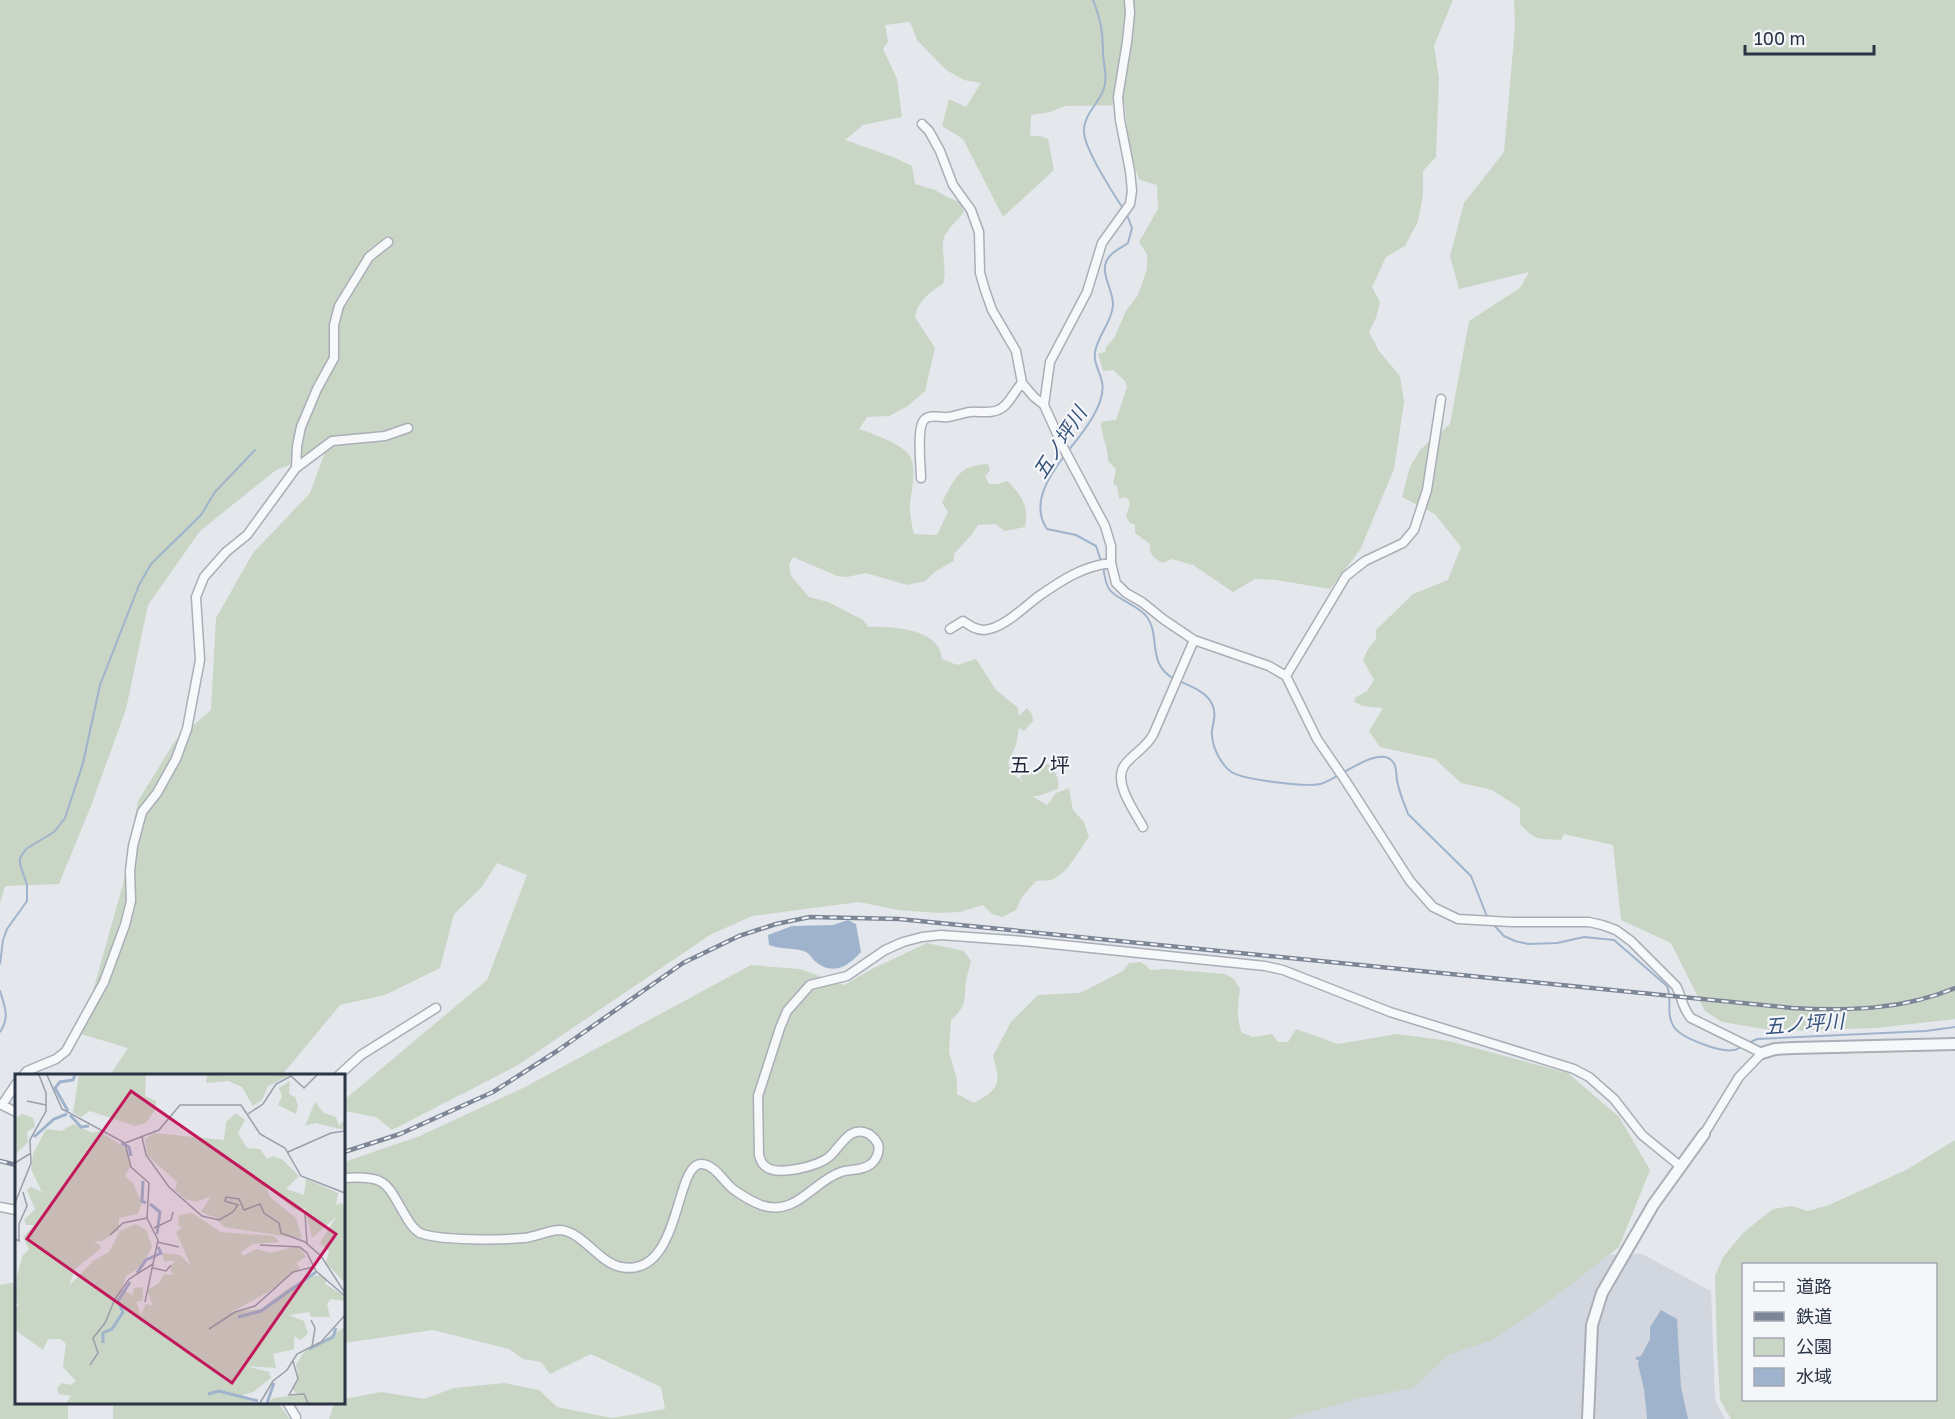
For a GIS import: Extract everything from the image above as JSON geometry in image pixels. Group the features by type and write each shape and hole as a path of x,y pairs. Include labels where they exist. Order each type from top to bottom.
{"street":[{"path":"1044,405 1050,362 1087,292 1102,243 1130,204 1132,191 1130,171 1118,97 1127,42 1129,0"},
{"path":"922,124 929,131 940,151 953,185 971,210 979,232 980,273 992,310 1016,351 1022,383 1034,398 1044,405 1072,465 1105,526 1111,546 1113,576 1121,590 1142,602 1162,619 1194,640 1269,666 1286,676 1317,739 1410,881 1433,907 1458,919 1589,922 1616,930 1631,941 1676,986 1685,1012 1691,1018 1759,1051 1955,1044"},
{"path":"296,468 301,427 317,389 334,358 334,324 339,306 369,257 388,242"},
{"path":"921,478 920,438 922,423 926,419 933,416 949,417 972,412 996,411 1003,408 1015,389 1022,383"},
{"path":"1286,676 1346,576 1365,561 1403,543 1414,530 1427,490 1441,399"},
{"path":"25,1074 56,1059 66,1051 104,982 125,925 131,901 130,871 133,846 142,812 157,793 176,759 187,729 200,660 196,597 204,577 226,552 247,536 296,468 332,441 385,436 408,429"},
{"path":"950,629 963,621 975,629 984,630 995,627 1077,572 1095,565 1111,563"},
{"path":"1143,827 1124,793 1123,768 1148,744 1153,735 1194,640"},
{"path":"345,1178 360,1177 379,1180 391,1190 411,1226 420,1233 456,1239 516,1238 561,1230 574,1236 613,1265 623,1268 645,1263 661,1248 670,1233 691,1169 698,1164 712,1168 746,1198 762,1205 779,1208 792,1204 834,1176 865,1168 871,1164 878,1153 878,1146 874,1138 867,1133 852,1133 844,1139 829,1158 805,1168 770,1169 761,1161 758,1096 787,1011 810,985 847,976 885,950 903,942 941,935 1023,941 1265,966 1283,970 1390,1012 1574,1069 1589,1077 1614,1099 1642,1135 1680,1166"},
{"path":"340,1074 361,1055 436,1008"},
{"path":"1588,1419 1592,1325 1602,1293 1653,1205 1759,1051"},
{"path":"15,1085 1,1105 15,1112"},
{"path":"0,1207 15,1210"},
{"path":"288,1404 296,1417"}],"shaded area":[{"path":"1642,1254 1711,1291 1715,1400 1725,1419 1260,1419 1542,1256"}],"green space":[{"path":"0,0 1453,0 1434,46 1439,78 1436,157 1423,171 1423,196 1418,221 1405,246 1386,257 1372,287 1380,302 1369,332 1379,351 1400,376 1404,402 1394,469 1360,550 1330,589 1255,579 1233,592 1193,565 1172,559 1163,563 1155,558 1150,551 1150,544 1135,533 1135,525 1129,522 1126,516 1130,504 1124,497 1119,499 1117,486 1113,484 1116,469 1108,461 1101,422 1116,420 1127,387 1125,381 1113,370 1103,371 1098,354 1105,352 1126,311 1138,295 1147,269 1147,254 1139,242 1158,209 1157,185 1140,180 1134,165 1125,105 1065,106 1050,112 1031,115 1030,136 1048,139 1054,170 1003,217 963,139 942,126 949,99 966,107 981,83 964,80 946,70 917,40 910,22 885,25 888,42 883,49 897,79 902,117 863,125 845,140 912,166 915,184 935,190 960,202 964,212 949,229 943,240 945,271 943,284 929,294 916,312 915,317 935,348 925,391 908,406 889,416 867,417 859,429 893,443 909,455 913,467 910,511 914,534 937,535 948,512 942,502 954,480 970,467 988,464 990,470 985,476 989,484 1007,481 1023,501 1026,513 1025,527 1005,531 995,524 978,525 954,554 954,561 936,571 925,581 907,585 866,573 847,577 837,576 793,557 789,565 791,576 809,597 828,602 863,620 868,627 889,627 924,635 939,649 942,659 957,665 976,659 996,690 1018,708 1019,716 1027,708 1032,714 1033,721 1024,731 1019,728 1016,745 1008,763 1013,774 1024,783 1020,778 1023,774 1048,764 1058,779 1058,789 1032,796 1047,805 1056,793 1069,788 1073,810 1084,822 1089,837 1062,873 1049,880 1036,881 1022,897 1016,910 1002,917 992,914 983,905 960,912 937,913 898,910 859,902 752,916 710,935 518,1065 392,1130 376,1117 345,1111 345,1099 487,980 527,875 497,863 481,888 454,914 440,968 385,995 340,1005 283,1074 111,1074 128,1048 81,1034 123,884 138,801 175,741 211,710 216,618 253,553 310,493 325,452 276,470 200,531 148,605 126,709 91,806 59,884 5,886 0,903"},
{"path":"1514,0 1955,0 1955,1019 1876,1028 1776,1031 1722,1022 1705,1011 1671,943 1621,920 1613,845 1564,834 1561,840 1542,839 1530,834 1520,824 1520,808 1492,790 1461,783 1435,759 1380,747 1369,731 1383,708 1363,706 1354,702 1356,697 1367,691 1374,680 1363,660 1376,639 1376,630 1413,594 1448,580 1461,547 1435,514 1402,497 1410,467 1420,450 1450,424 1469,321 1520,288 1529,272 1459,289 1450,256 1464,203 1504,152 1515,27"},
{"path":"927,943 964,951 971,961 964,1002 960,1011 951,1020 949,1052 957,1080 957,1094 974,1103 994,1089 997,1073 993,1056 1011,1022 1038,995 1080,993 1123,971 1129,963 1141,962 1151,970 1166,969 1225,974 1234,979 1240,989 1238,1011 1240,1027 1242,1033 1253,1037 1272,1034 1278,1042 1288,1042 1296,1029 1338,1044 1397,1034 1449,1041 1568,1073 1619,1117 1650,1170 1619,1247 1556,1296 1492,1340 1448,1355 1413,1388 1356,1399 1286,1419 329,1419 334,1404 345,1404 345,1399 381,1392 424,1399 454,1388 504,1383 539,1390 557,1407 612,1418 665,1409 661,1387 591,1354 550,1374 541,1362 523,1359 509,1349 433,1330 345,1343 345,1162 420,1136 527,1086 751,965 800,969 844,985"},
{"path":"1955,1140 1955,1419 1731,1419 1720,1400 1717,1346 1715,1276 1723,1257 1744,1232 1773,1209 1792,1206 1808,1211 1829,1205 1906,1170"},
{"path":"15,1282 15,1404 68,1404 68,1419 0,1419 0,1285"},
{"path":"113,1404 279,1404 290,1419 113,1419"}],"water":[{"path":"848,920 856,924 861,952 846,965 835,969 822,966 802,950 769,945 768,935 792,926 833,925"},
{"path":"1661,1310 1677,1319 1681,1387 1688,1419 1647,1419 1639,1360 1636,1360 1636,1357 1641,1356 1650,1339 1650,1327"}],"waterway":[{"name":"五ノ坪川","path":"1093,0 1103,40 1105,80 1101,95 1085,122 1085,139 1094,160 1124,210"},
{"name":"五ノ坪川","path":"1068,451 1092,419 1101,400 1102,382 1095,352 1113,305 1105,265 1113,253 1128,243 1132,228 1127,215"},
{"path":"0,964 7,929 27,901 27,885 20,858 26,849 54,832 65,818 83,763 100,685 139,585 151,564 201,515 215,492 255,450"},
{"name":"五ノ坪川","path":"1065,455 1044,490 1040,510 1042,520 1047,529 1076,535 1096,546 1101,561"},
{"name":"五ノ坪川","path":"1103,566 1109,589 1147,617 1151,624 1160,665 1165,673 1174,679"},
{"name":"五ノ坪川","path":"1179,681 1198,690 1210,700 1214,711 1212,736 1215,748 1223,763 1236,774 1274,782 1313,785 1327,781 1358,764 1378,757 1387,757 1396,768 1399,789 1408,814 1471,876 1488,919"},
{"name":"五ノ坪川","path":"1492,923 1504,936 1528,944 1557,943 1584,937 1614,940 1667,986 1671,1022 1684,1036 1720,1049 1734,1050 1742,1046"},
{"path":"0,991 6,1017 0,1032"},
{"name":"五ノ坪川","path":"1747,1044 1757,1039 1926,1031 1955,1027"}],"railway":[{"path":"345,1152 400,1134 493,1092 557,1051 683,963 739,936 776,924 810,917 899,919 1792,1008 1854,1009 1895,1005 1955,988"},
{"path":"0,1161 15,1165"}],"district":[{"name":"五ノ坪","path":"1040,764"}]}
